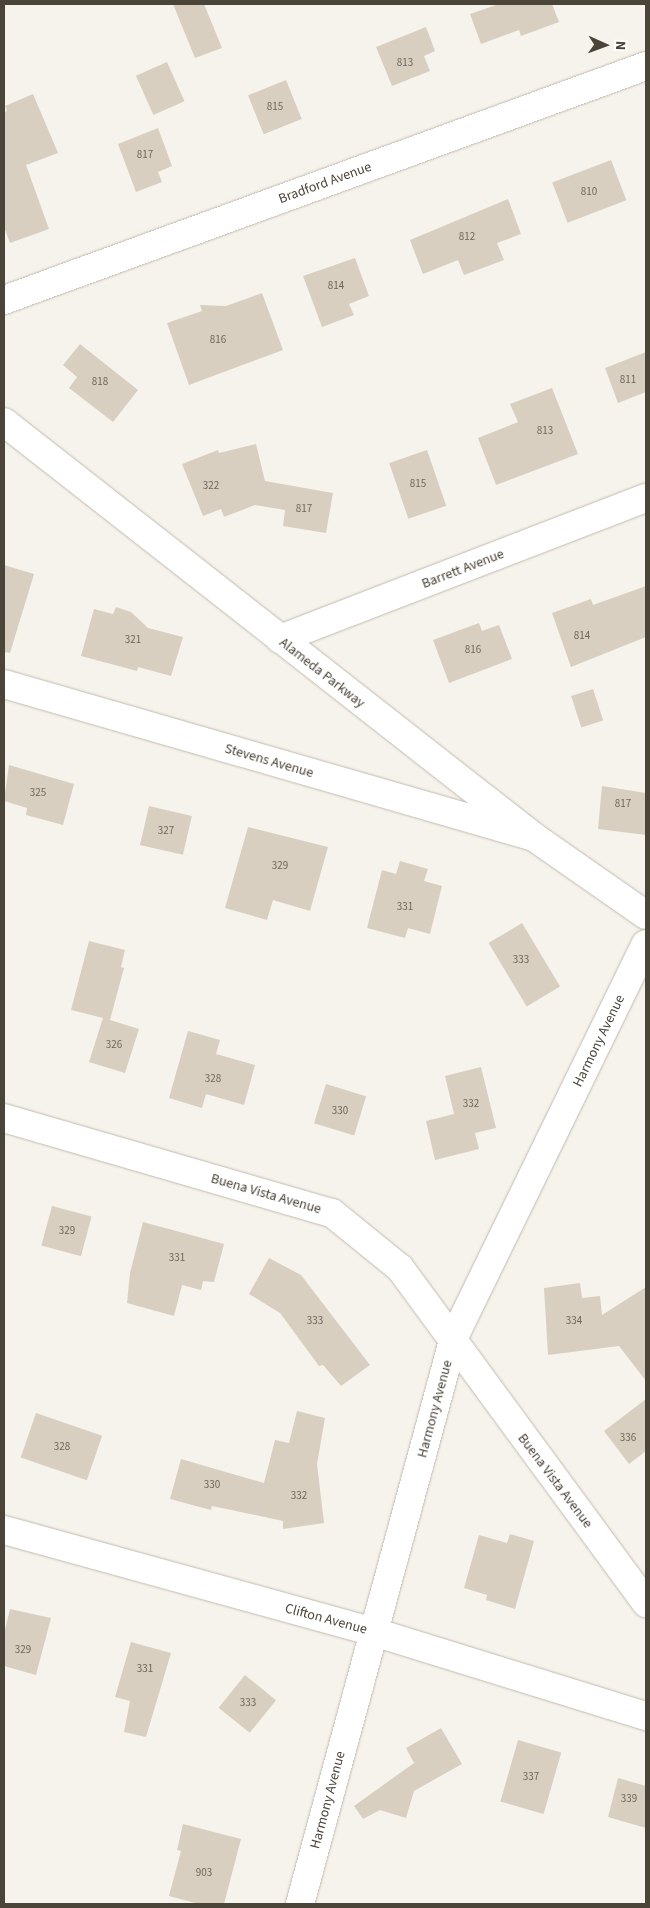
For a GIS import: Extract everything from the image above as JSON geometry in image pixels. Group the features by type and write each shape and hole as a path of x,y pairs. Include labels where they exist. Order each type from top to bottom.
{"street":[{"name":"Bradford Avenue","path":"4,300 646,66"},
{"name":"Alameda Parkway","path":"4,422 534,838 646,915"},
{"name":"Barrett Avenue","path":"280,639 646,498"},
{"name":"Stevens Avenue","path":"4,684 534,838"},
{"name":"Harmony Avenue","path":"300,1904 454,1337 646,944"},
{"name":"Buena Vista Avenue","path":"4,1118 332,1213 400,1268 454,1337 493,1397 646,1603"},
{"name":"Clifton Avenue","path":"4,1530 374,1632 646,1716"}],"building":[{"path":"173,4 204,4 222,48 195,58"},
{"path":"499,4 552,4 559,22 521,36 519,30 481,44 470,14"},
{"path":"426,27 435,51 424,56 430,71 392,86 376,47"},
{"path":"167,62 184,101 153,115 136,76"},
{"path":"286,80 302,119 264,134 248,95"},
{"path":"33,94 58,153 26,165 49,229 10,243 4,227 4,112 7,111 5,106"},
{"path":"158,128 172,166 158,172 162,182 136,192 118,144"},
{"path":"611,160 626,200 568,223 552,183"},
{"path":"508,199 521,234 497,243 504,260 464,275 458,260 423,274 410,240"},
{"path":"355,258 369,296 349,304 354,315 322,327 303,276"},
{"path":"262,293 283,350 189,385 167,323 202,311 200,305 226,306"},
{"path":"80,344 138,390 113,422 69,388 77,377 63,365"},
{"path":"646,352 646,392 618,403 605,368"},
{"path":"552,388 578,454 496,485 478,438 518,422 510,404"},
{"path":"256,444 265,481 333,493 326,533 283,526 285,510 255,505 224,517 221,509 203,516 182,464 218,450 219,453"},
{"path":"427,450 446,506 408,519 389,463"},
{"path":"4,565 34,574 10,653 4,652"},
{"path":"646,586 646,637 571,667 552,613 591,599 593,605"},
{"path":"116,607 131,612 148,628 183,637 171,676 138,667 137,671 81,656 94,609 113,614"},
{"path":"479,623 482,631 499,625 512,659 449,683 433,640"},
{"path":"593,689 603,720 581,727 571,696"},
{"path":"9,765 74,784 63,825 26,815 27,808 4,801"},
{"path":"602,786 646,793 646,835 598,829"},
{"path":"149,806 192,816 183,855 140,845"},
{"path":"248,827 328,847 310,911 273,900 267,920 225,908"},
{"path":"400,861 428,869 424,881 442,886 430,934 408,928 405,938 367,928 382,870 396,874"},
{"path":"522,923 560,986 527,1007 489,943"},
{"path":"89,941 125,950 121,967 124,968 110,1020 139,1029 125,1073 89,1062 103,1018 71,1010"},
{"path":"188,1031 220,1040 216,1054 255,1065 244,1105 206,1094 202,1108 169,1098"},
{"path":"481,1067 496,1128 475,1133 479,1149 435,1160 426,1121 454,1114 445,1076"},
{"path":"326,1084 366,1096 354,1135 314,1123"},
{"path":"52,1206 92,1217 81,1256 41,1246"},
{"path":"143,1222 224,1244 214,1282 203,1281 201,1290 182,1285 174,1316 127,1303 130,1273"},
{"path":"269,1258 301,1275 370,1365 341,1386 323,1365 319,1366 280,1313 249,1294"},
{"path":"580,1283 582,1298 600,1296 602,1315 646,1287 646,1381 619,1346 548,1355 544,1288"},
{"path":"646,1399 646,1451 629,1464 604,1431"},
{"path":"297,1411 325,1418 317,1464 324,1523 283,1529 283,1521 212,1506 211,1510 170,1499 181,1459 264,1483 275,1440 289,1443"},
{"path":"36,1413 102,1436 87,1480 21,1457"},
{"path":"510,1534 534,1541 515,1609 486,1600 487,1595 464,1588 479,1535 507,1543"},
{"path":"10,1609 51,1618 36,1675 4,1666 4,1634"},
{"path":"131,1642 171,1653 146,1737 124,1732 130,1701 115,1697"},
{"path":"245,1675 276,1700 250,1733 219,1708"},
{"path":"441,1728 462,1764 414,1791 406,1818 380,1810 363,1819 354,1806 414,1763 406,1748"},
{"path":"518,1740 561,1752 544,1814 500,1802"},
{"path":"618,1778 646,1786 646,1828 608,1817"},
{"path":"183,1824 241,1839 224,1904 199,1904 169,1896 181,1851 177,1850"}]}
